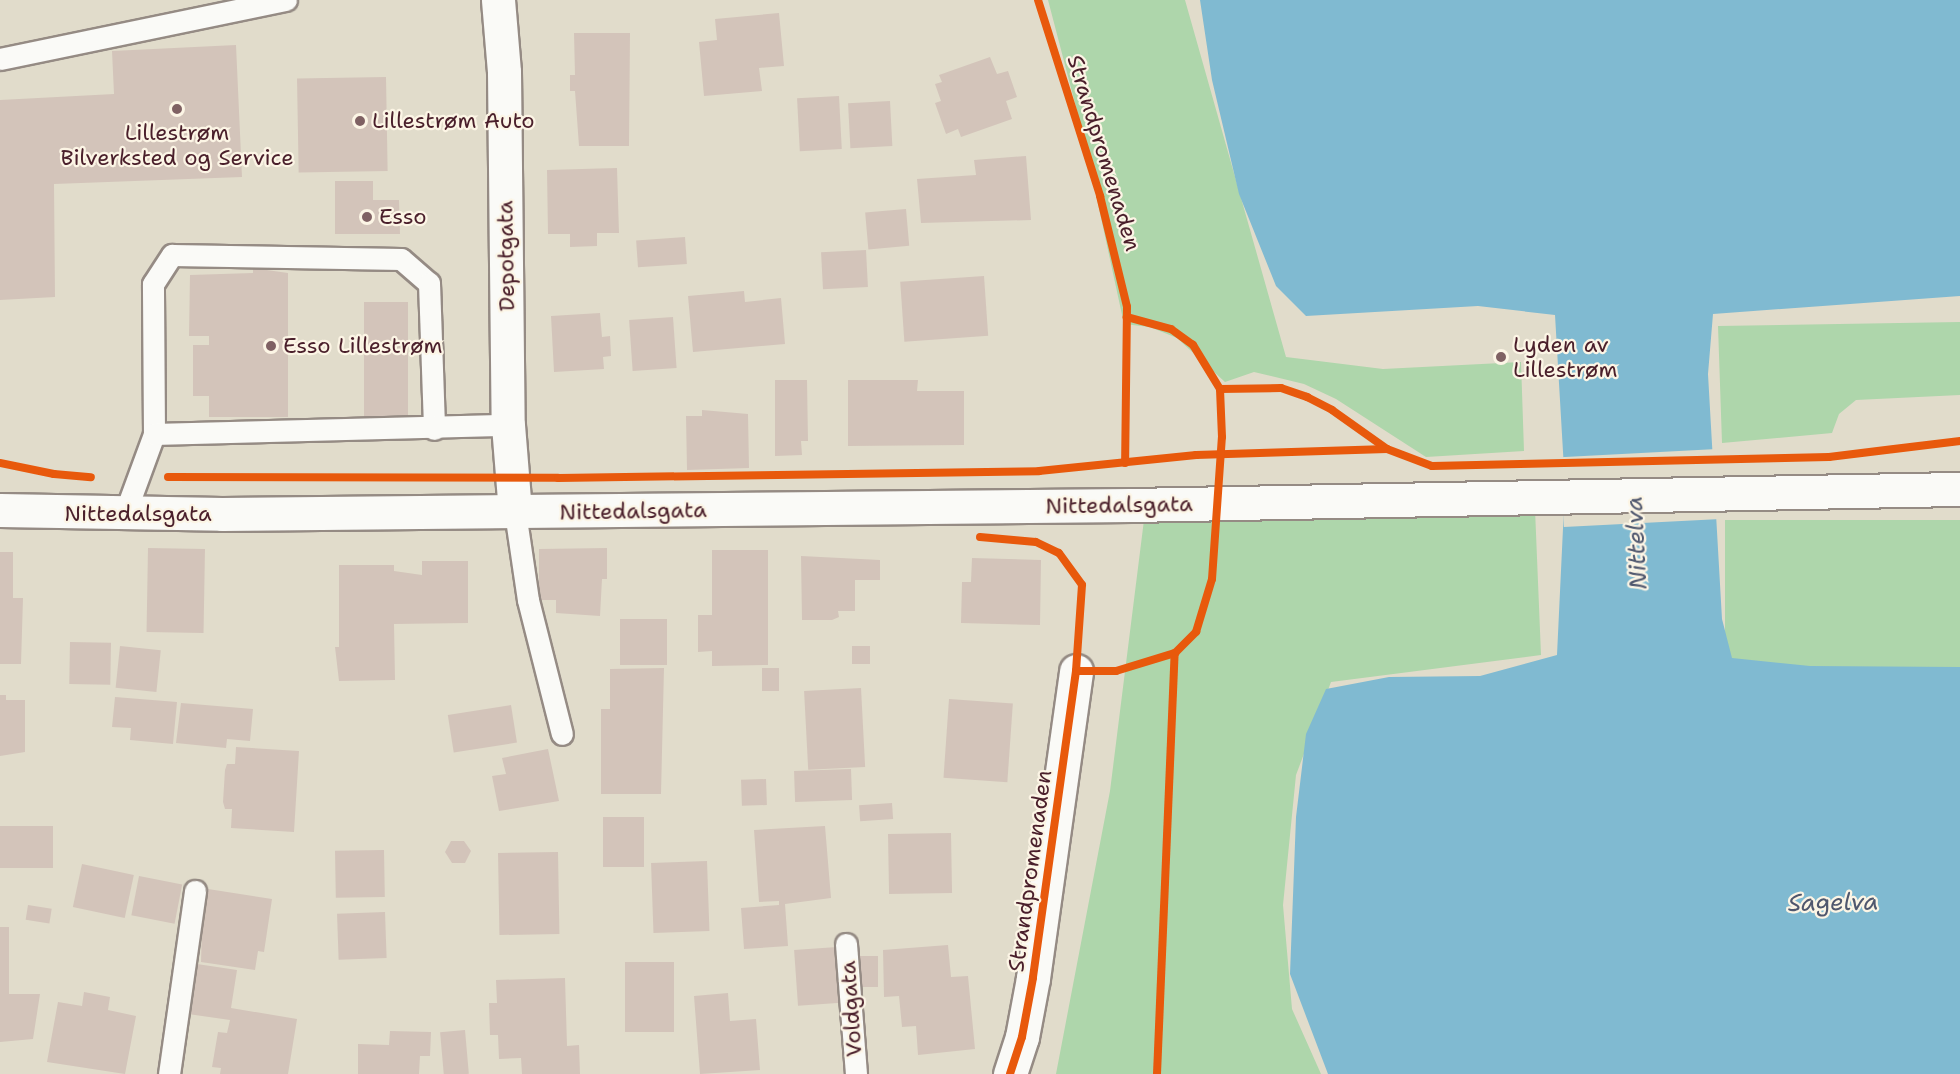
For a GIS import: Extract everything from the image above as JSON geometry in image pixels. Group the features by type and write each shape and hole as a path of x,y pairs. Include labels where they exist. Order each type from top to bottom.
{"main road":[{"name":"Depotgata","path":"498,0 504,72 508,426 515,512"},
{"name":"Nittedalsgata","path":"4,509 125,513 515,512 1450,499 1960,489"},
{"name":"Strandpromenaden","path":"1010,1074 1022,1037 1033,978 1076,671"}],"lane":[{"path":"0,59 232,5 286,0"},
{"path":"125,513 154,434 153,284 172,255 401,260 429,284 434,429"},
{"path":"154,434 508,426"},
{"path":"515,512 528,600 562,734"},
{"path":"170,1074 195,891"},
{"name":"Voldgata","path":"846,944 856,1074"}],"green space":[{"path":"1048,0 1185,0 1286,357 1383,369 1521,362 1524,451 1426,457 1336,399 1304,384 1254,372 1225,382 1177,338 1150,327 1124,324 1082,130"},
{"path":"1960,322 1960,395 1856,400 1839,414 1832,433 1722,443 1718,326"},
{"path":"1535,509 1541,655 1331,682 1296,775 1283,905 1292,1009 1321,1074 1056,1074 1110,791 1145,512"},
{"path":"1725,520 1960,520 1960,674 1725,674"}],"water":[{"path":"1200,0 1960,0 1960,296 1713,314 1708,374 1722,619 1732,658 1810,666 1960,667 1960,1074 1328,1074 1290,974 1296,817 1306,734 1326,689 1389,677 1480,676 1557,655 1565,486 1555,315 1478,306 1306,316 1276,286 1239,194 1212,80"}],"pier":[{"path":"1717,449 1721,519 1564,527 1560,457"}],"building":[{"path":"779,13 784,66 759,68 762,91 704,96 699,42 717,40 715,19"},
{"path":"574,33 630,33 629,146 579,146 575,91 570,91 570,75 575,75"},
{"path":"236,45 242,177 54,184 55,297 0,300 0,100 114,94 112,51"},
{"path":"990,57 997,74 1008,71 1017,97 1006,101 1012,119 961,137 958,129 946,134 935,103 941,101 935,84 942,82 939,75"},
{"path":"386,77 388,171 299,173 297,79"},
{"path":"839,96 842,149 800,151 797,98"},
{"path":"890,101 892,146 850,148 848,103"},
{"path":"1026,156 1031,220 921,223 917,179 976,175 974,160"},
{"path":"617,168 619,233 597,233 597,246 570,247 570,234 548,234 547,170"},
{"name":"Esso","path":"335,181 373,181 373,200 399,200 400,234 335,234"},
{"path":"906,209 909,246 868,249 865,213"},
{"path":"685,237 687,264 638,267 636,240"},
{"path":"866,250 868,287 823,289 821,252"},
{"path":"253,268 288,273 288,417 209,417 209,396 193,396 193,345 209,345 209,336 189,336 190,275 253,273"},
{"path":"984,276 988,336 904,342 900,282"},
{"path":"744,291 745,302 781,298 785,344 693,352 688,296"},
{"path":"364,302 408,302 408,425 364,425"},
{"path":"600,313 602,337 610,336 611,356 603,357 604,369 554,372 551,316"},
{"path":"673,317 677,368 633,371 629,320"},
{"path":"775,380 807,380 808,441 801,441 802,455 775,456"},
{"path":"848,380 918,380 917,391 964,391 964,445 848,446"},
{"path":"702,410 748,414 749,468 687,470 686,416 702,416"},
{"path":"148,548 205,549 204,633 147,632"},
{"path":"607,548 607,579 602,579 600,616 556,613 556,600 539,600 539,549"},
{"path":"712,550 768,550 768,665 712,666 712,651 698,652 698,615 712,615"},
{"path":"0,552 13,552 13,598 23,598 21,664 0,664"},
{"path":"801,556 880,560 880,580 855,580 855,611 838,611 839,617 832,620 802,620"},
{"path":"972,558 1041,560 1040,625 961,623 962,582 971,582"},
{"path":"422,561 468,561 468,623 394,624 395,680 339,681 335,647 339,647 339,565 394,565 394,571 422,575"},
{"path":"620,619 667,619 667,665 620,665"},
{"path":"70,642 111,643 110,685 69,684"},
{"path":"120,646 161,650 156,692 116,688"},
{"path":"852,646 870,646 870,664 852,664"},
{"path":"664,668 661,794 601,794 601,709 610,709 610,669"},
{"path":"762,668 779,668 779,691 762,691"},
{"path":"861,688 865,767 808,770 804,691"},
{"path":"0,695 6,695 6,700 25,700 25,752 0,756"},
{"path":"115,697 177,702 173,744 130,740 131,728 112,727"},
{"path":"949,699 1013,703 1007,782 943,778"},
{"path":"181,703 253,709 250,741 227,739 226,748 176,743"},
{"path":"511,705 517,743 454,753 448,715"},
{"path":"236,747 299,751 294,832 231,828 232,809 225,809 223,802 225,770 227,764 235,764"},
{"path":"548,749 559,801 499,811 492,776 506,774 502,758"},
{"path":"851,769 852,800 795,802 794,771"},
{"path":"766,779 767,805 742,806 741,780"},
{"path":"892,803 893,819 860,821 859,805"},
{"path":"603,817 644,817 644,867 603,867"},
{"path":"0,826 53,826 53,868 0,868"},
{"path":"825,826 831,898 785,904 788,946 744,949 741,908 779,905 779,901 759,902 754,830"},
{"path":"951,833 952,893 889,894 888,834"},
{"path":"451,841 464,841 471,851 465,863 452,863 445,852"},
{"path":"384,850 385,897 336,898 335,851"},
{"path":"558,852 559,934 499,935 498,853"},
{"path":"707,861 709,931 653,933 651,863"},
{"path":"82,864 134,875 125,918 73,907"},
{"path":"139,876 182,884 175,924 131,915"},
{"path":"208,889 272,899 264,952 258,951 255,970 201,962 202,928 195,927 198,909 205,910"},
{"path":"28,905 52,909 49,924 26,920"},
{"path":"385,912 387,958 339,960 337,914"},
{"path":"0,927 9,927 9,994 40,994 33,1039 0,1042"},
{"path":"948,945 951,977 968,976 975,1049 918,1055 916,1026 902,1027 899,996 884,997 883,950"},
{"path":"837,947 841,1003 798,1006 794,950"},
{"path":"860,956 878,956 878,987 860,987"},
{"path":"625,962 674,962 674,1032 625,1032"},
{"path":"197,964 237,970 231,1008 297,1019 288,1074 220,1074 221,1068 212,1067 218,1032 227,1033 230,1020 188,1014"},
{"path":"565,978 567,1046 579,1045 580,1074 522,1074 521,1058 499,1059 498,1035 490,1035 489,1003 497,1003 496,980"},
{"path":"84,992 110,997 108,1010 136,1016 125,1074 47,1062 58,1002 82,1006"},
{"path":"728,993 730,1021 756,1019 760,1070 700,1074 694,996"},
{"path":"465,1030 469,1074 444,1074 440,1032"},
{"path":"390,1031 431,1032 430,1056 420,1056 419,1074 358,1074 358,1044 389,1045"}],"cycle path":[{"path":"1038,0 1100,196 1127,307 1125,463"},
{"path":"1076,671 1116,671 1175,653 1196,632 1212,579 1222,437 1220,389 1193,345 1171,329 1127,317"},
{"path":"1220,389 1281,388 1307,397 1332,410 1387,449 1432,466 1829,457 1960,441"},
{"path":"168,477 558,478 1039,471 1196,455 1387,449"},
{"path":"0,463 54,474 91,477"},
{"path":"980,537 1036,542 1059,553 1082,585 1076,671 1033,978 1022,1037 1010,1074"},
{"path":"1157,1074 1175,653"}],"place":[{"name":"Lillestrøm Bilverksted og Service","path":"177,109"},
{"name":"Lillestrøm Auto","path":"360,121"},
{"name":"Esso","path":"367,217"},
{"name":"Esso Lillestrøm","path":"271,346"},
{"name":"Lyden av Lillestrøm","path":"1501,357"}],"water label":[{"name":"Nittelva","path":"1637,543"},
{"name":"Sagelva","path":"1833,903"}]}
